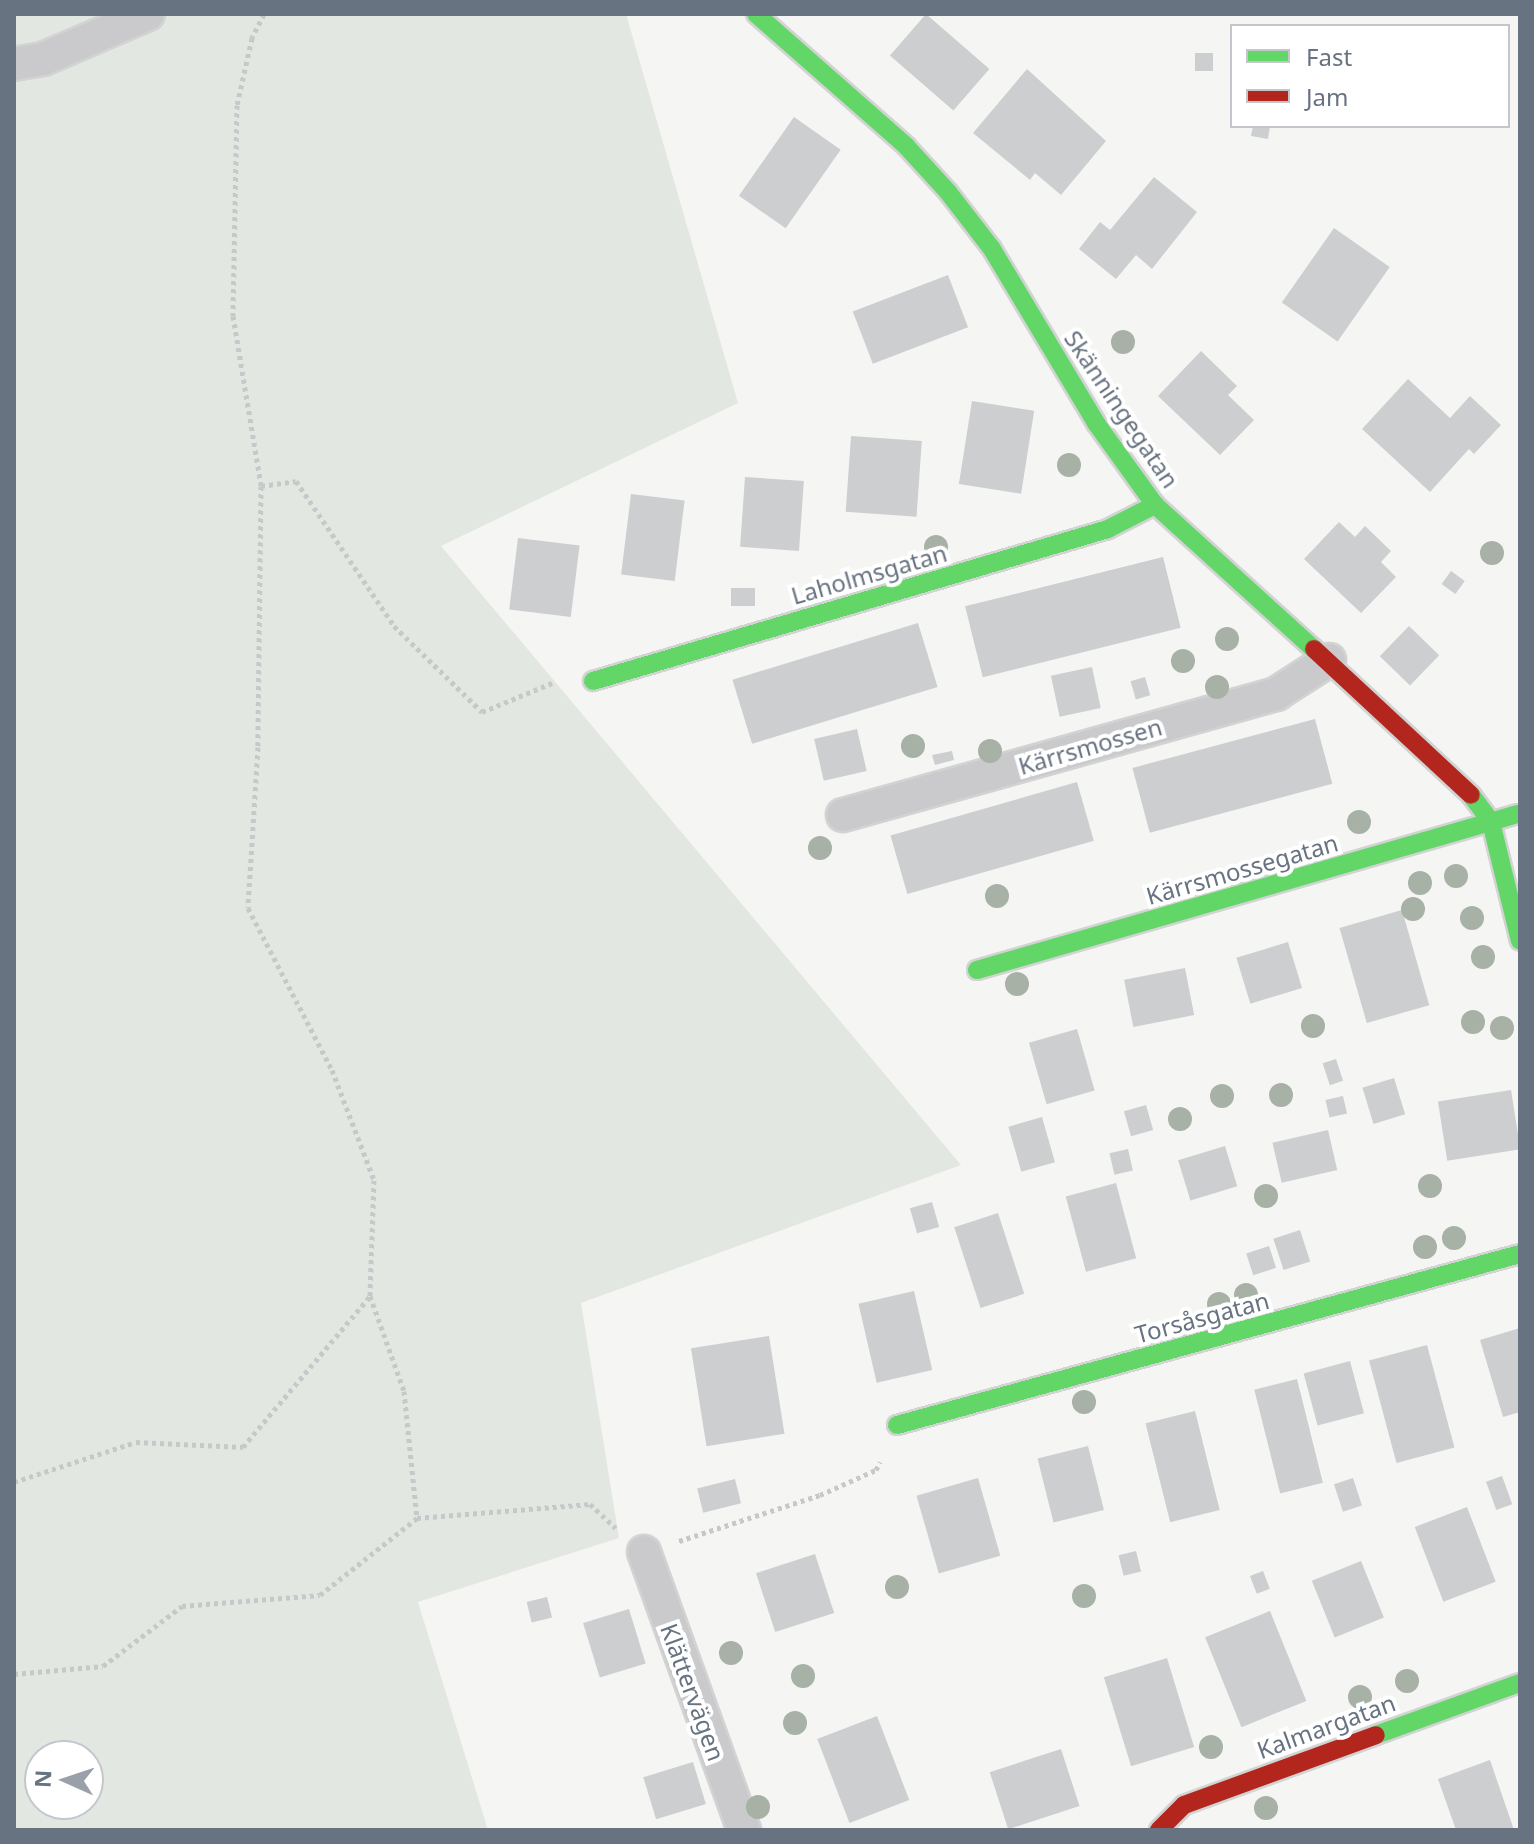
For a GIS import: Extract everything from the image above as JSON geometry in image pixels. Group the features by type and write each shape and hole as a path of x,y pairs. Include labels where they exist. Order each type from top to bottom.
{"street":[{"path":"14,64 43,59 148,14"},
{"name":"Skänningegatan","path":"756,14 906,146 948,192 992,249 1096,423 1155,505 1461,782 1491,822 1520,941"},
{"name":"Laholmsgatan","path":"593,681 1011,560 1108,529 1155,505"},
{"name":"Kärrsmossen","path":"843,815 1276,694 1329,660"},
{"name":"Kärrsmossegatan","path":"977,970 1520,813"},
{"name":"Torsåsgatan","path":"897,1425 1520,1254"},
{"name":"Klättervägen","path":"644,1552 744,1830"},
{"name":"Kalmargatan","path":"1159,1830 1184,1805 1520,1683"}],"path":[{"path":"264,14 252,38 237,105 233,316 261,486 258,747 248,908 332,1070 374,1180 370,1296 404,1391 417,1518"},
{"path":"261,486 296,481 394,626 482,712 543,684 593,681"},
{"path":"14,1482 136,1442 243,1447 370,1296"},
{"path":"14,1674 103,1666 182,1606 320,1595 417,1518 590,1504 644,1552 820,1495 876,1470 897,1425"}],"shaded area":[{"path":"14,14 626,14 738,403 441,546 961,1165 581,1303 619,1538 418,1602 488,1830 14,1830"}],"building":[{"path":"926,14 989,69 953,111 890,56"},
{"path":"1195,53 1213,53 1213,71 1195,71"},
{"path":"1027,69 1106,141 1061,195 1035,173 1030,180 973,133"},
{"path":"794,117 841,150 786,228 739,196"},
{"path":"1253,128 1270,128 1268,139 1251,136"},
{"path":"1154,177 1197,212 1152,269 1136,255 1116,279 1079,249 1100,222 1110,230"},
{"path":"1334,228 1390,267 1338,342 1282,303"},
{"path":"948,275 968,327 873,364 853,312"},
{"path":"1201,351 1237,386 1228,395 1254,420 1220,455 1158,396"},
{"path":"1408,379 1450,418 1470,396 1501,425 1474,454 1469,449 1430,492 1362,429"},
{"path":"972,401 1034,411 1021,494 959,484"},
{"path":"851,436 922,441 917,517 846,512"},
{"path":"745,477 804,481 799,551 740,547"},
{"path":"631,494 685,501 675,581 621,574"},
{"path":"1339,522 1355,537 1365,526 1391,551 1381,562 1396,577 1361,613 1304,559"},
{"path":"518,538 580,546 571,617 509,609"},
{"path":"1163,557 1181,628 983,677 965,606"},
{"path":"1451,571 1465,581 1455,594 1442,584"},
{"path":"731,588 755,588 755,606 731,606"},
{"path":"918,623 938,687 752,744 732,680"},
{"path":"1409,626 1439,655 1410,685 1380,656"},
{"path":"1092,667 1101,708 1060,717 1051,676"},
{"path":"1145,677 1150,695 1136,699 1131,681"},
{"path":"1315,719 1332,784 1150,833 1132,768"},
{"path":"857,729 867,771 824,781 814,739"},
{"path":"952,751 954,760 935,765 932,755"},
{"path":"1077,782 1094,841 907,894 891,835"},
{"path":"1402,910 1429,1005 1367,1023 1340,928"},
{"path":"1288,942 1302,988 1250,1004 1236,958"},
{"path":"1185,968 1194,1015 1133,1027 1124,980"},
{"path":"1077,1029 1095,1091 1047,1104 1029,1043"},
{"path":"1336,1059 1343,1081 1330,1085 1323,1063"},
{"path":"1394,1078 1405,1114 1374,1124 1362,1088"},
{"path":"1511,1090 1520,1149 1447,1161 1438,1102"},
{"path":"1343,1096 1347,1114 1330,1118 1325,1100"},
{"path":"1146,1105 1153,1130 1131,1136 1124,1111"},
{"path":"1042,1117 1055,1162 1021,1172 1008,1127"},
{"path":"1328,1130 1337,1170 1282,1183 1272,1143"},
{"path":"1225,1146 1237,1186 1190,1200 1178,1160"},
{"path":"1128,1149 1133,1170 1114,1175 1109,1153"},
{"path":"1116,1183 1136,1258 1086,1272 1066,1196"},
{"path":"932,1202 939,1227 917,1233 910,1208"},
{"path":"998,1213 1024,1294 981,1308 954,1227"},
{"path":"1300,1230 1310,1261 1284,1270 1273,1239"},
{"path":"1269,1246 1276,1268 1253,1275 1246,1253"},
{"path":"914,1291 932,1370 877,1383 858,1304"},
{"path":"1520,1328 1520,1412 1503,1417 1480,1340"},
{"path":"769,1336 784,1434 706,1446 691,1348"},
{"path":"1427,1345 1454,1447 1396,1463 1369,1361"},
{"path":"1350,1361 1364,1413 1318,1426 1304,1373"},
{"path":"1297,1379 1323,1483 1280,1493 1254,1390"},
{"path":"1195,1411 1220,1510 1170,1522 1146,1423"},
{"path":"1088,1446 1104,1510 1054,1523 1038,1459"},
{"path":"1502,1476 1512,1504 1496,1510 1486,1482"},
{"path":"978,1478 1000,1556 939,1574 916,1496"},
{"path":"1353,1478 1362,1506 1343,1512 1334,1484"},
{"path":"735,1479 741,1503 703,1513 697,1488"},
{"path":"1467,1507 1496,1582 1443,1602 1415,1527"},
{"path":"1136,1551 1141,1571 1124,1576 1119,1555"},
{"path":"815,1554 834,1613 775,1632 756,1573"},
{"path":"1361,1561 1384,1618 1335,1637 1312,1581"},
{"path":"1263,1571 1270,1589 1257,1594 1250,1576"},
{"path":"547,1597 552,1617 532,1622 527,1602"},
{"path":"629,1609 646,1664 600,1678 583,1623"},
{"path":"1270,1611 1306,1701 1241,1727 1205,1637"},
{"path":"1167,1658 1194,1747 1131,1766 1104,1677"},
{"path":"877,1716 909,1800 850,1823 817,1739"},
{"path":"1061,1749 1080,1806 1008,1829 990,1772"},
{"path":"1490,1760 1514,1830 1456,1830 1438,1779"},
{"path":"693,1762 706,1804 656,1819 643,1777"}],"traffic: fast":[{"path":"756,14 906,146 948,192 992,249 1096,423 1155,505 1314,649"},
{"path":"593,681 1108,529 1155,505"},
{"path":"1471,795 1491,822 1520,941"},
{"path":"977,970 1518,814"},
{"path":"897,1425 1520,1254"},
{"path":"1376,1735 1520,1683"}],"traffic: jam":[{"path":"1314,649 1471,795"},
{"path":"1159,1830 1184,1805 1376,1735"}]}
